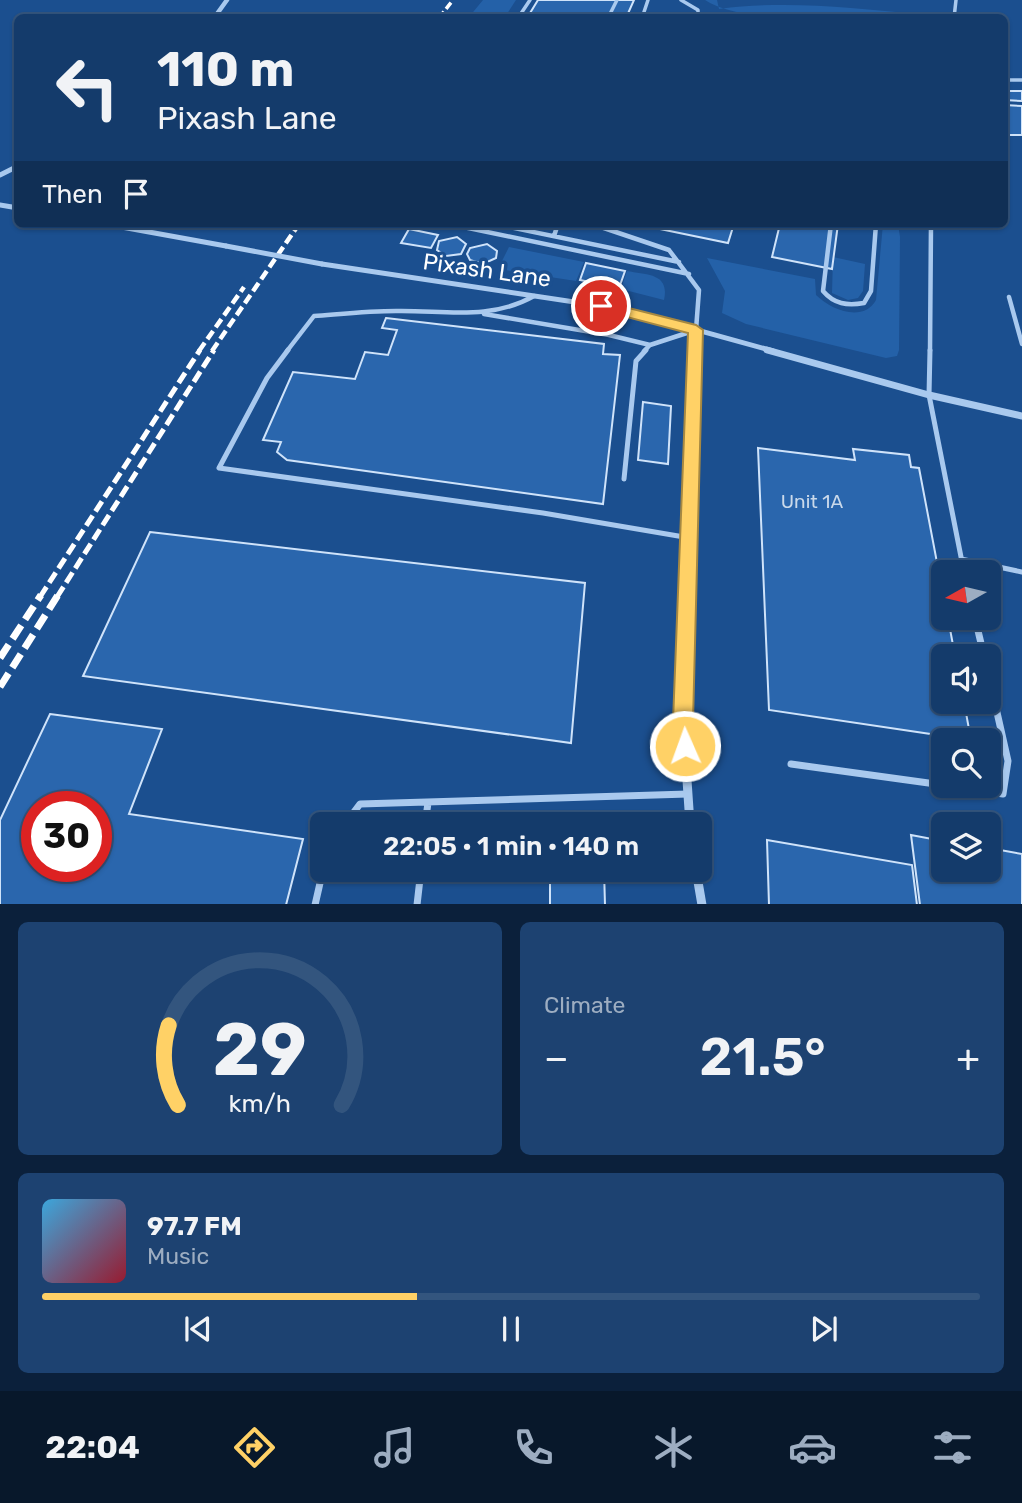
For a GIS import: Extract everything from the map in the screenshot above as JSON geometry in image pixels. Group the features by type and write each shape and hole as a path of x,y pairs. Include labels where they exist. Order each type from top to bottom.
{"street":[{"name":"Pixash Lane","path":"127,228 322,264 621,309 929,396 1022,416"},
{"path":"689,812 683,722 696,330"},
{"path":"698,882 702,904"}],"lane":[{"path":"681,0 698,10 698,14"},
{"path":"469,228 689,274"},
{"path":"474,229 484,228"},
{"path":"514,228 679,262"},
{"path":"554,236 557,228"},
{"path":"604,228 669,250 699,290 696,330 650,345 636,361 624,479"},
{"path":"831,228 823,291 837,303 852,306 864,303 871,291 876,228"},
{"path":"931,228 929,396 961,559 1022,572"},
{"path":"538,295 515,307 480,313 395,311 314,316 267,378 219,468 543,513 690,538"},
{"path":"1009,298 1022,344"},
{"path":"480,313 514,321 628,338 650,345"},
{"path":"1001,730 1008,761 1001,794"},
{"path":"791,764 931,783"},
{"path":"354,812 360,804 688,794"},
{"path":"427,812 428,803"},
{"path":"315,904 320,882"},
{"path":"417,904 420,882"}],"shaded area":[{"path":"483,0 516,0 507,14 471,14"},
{"path":"705,0 717,0 718,6"},
{"path":"819,6 919,14 745,14 724,8"},
{"path":"883,228 899,228 899,350 897,356 886,358 746,324 722,313 725,291 707,258 815,279 816,295 847,312 863,311 876,300"},
{"path":"509,247 584,262 576,281 498,269"},
{"path":"833,257 865,264 863,291 858,298 848,300 832,293"},
{"path":"627,271 660,280 664,285 664,300 621,289"}],"building":[{"path":"538,0 634,0 628,14 529,14"},
{"path":"1008,91 1022,91 1022,101 1008,100"},
{"path":"1008,105 1022,106 1022,135 1009,135"},
{"path":"660,228 733,228 728,243"},
{"path":"779,228 837,228 832,269 772,257"},
{"path":"409,229 438,235 431,248 401,243"},
{"path":"457,237 466,244 461,254 446,256 437,250 439,241"},
{"path":"487,244 497,251 496,258 483,264 470,260 467,254 470,248"},
{"path":"586,263 625,271 619,288 580,280"},
{"path":"386,318 604,344 603,354 620,355 603,504 287,460 277,452 281,442 263,440 293,372 355,379 365,352 388,355 397,330 382,328"},
{"path":"643,402 671,406 668,464 638,460"},
{"path":"758,448 855,460 853,449 909,455 911,467 919,468 937,560 931,560 931,630 950,630 953,644 931,644 931,714 966,714 969,728 931,728 931,734 769,710"},
{"path":"150,532 585,583 571,743 83,676"},
{"path":"50,714 162,729 129,814 303,839 286,904 0,904 0,820"},
{"path":"911,835 931,839 931,882 1001,882 1001,850 1022,854 1022,904 920,904"},
{"path":"767,840 912,865 917,904 769,904"},
{"path":"550,882 604,882 605,904 550,904"}],"railway":[{"path":"442,14 453,0"},
{"path":"212,351 296,228"},
{"path":"199,351 244,287"},
{"path":"40,597 200,350"},
{"path":"57,597 214,350"},
{"path":"0,658 41,595"},
{"path":"0,687 58,595"}],"route":[{"path":"601,306 696,330 683,722 685,746"}]}
